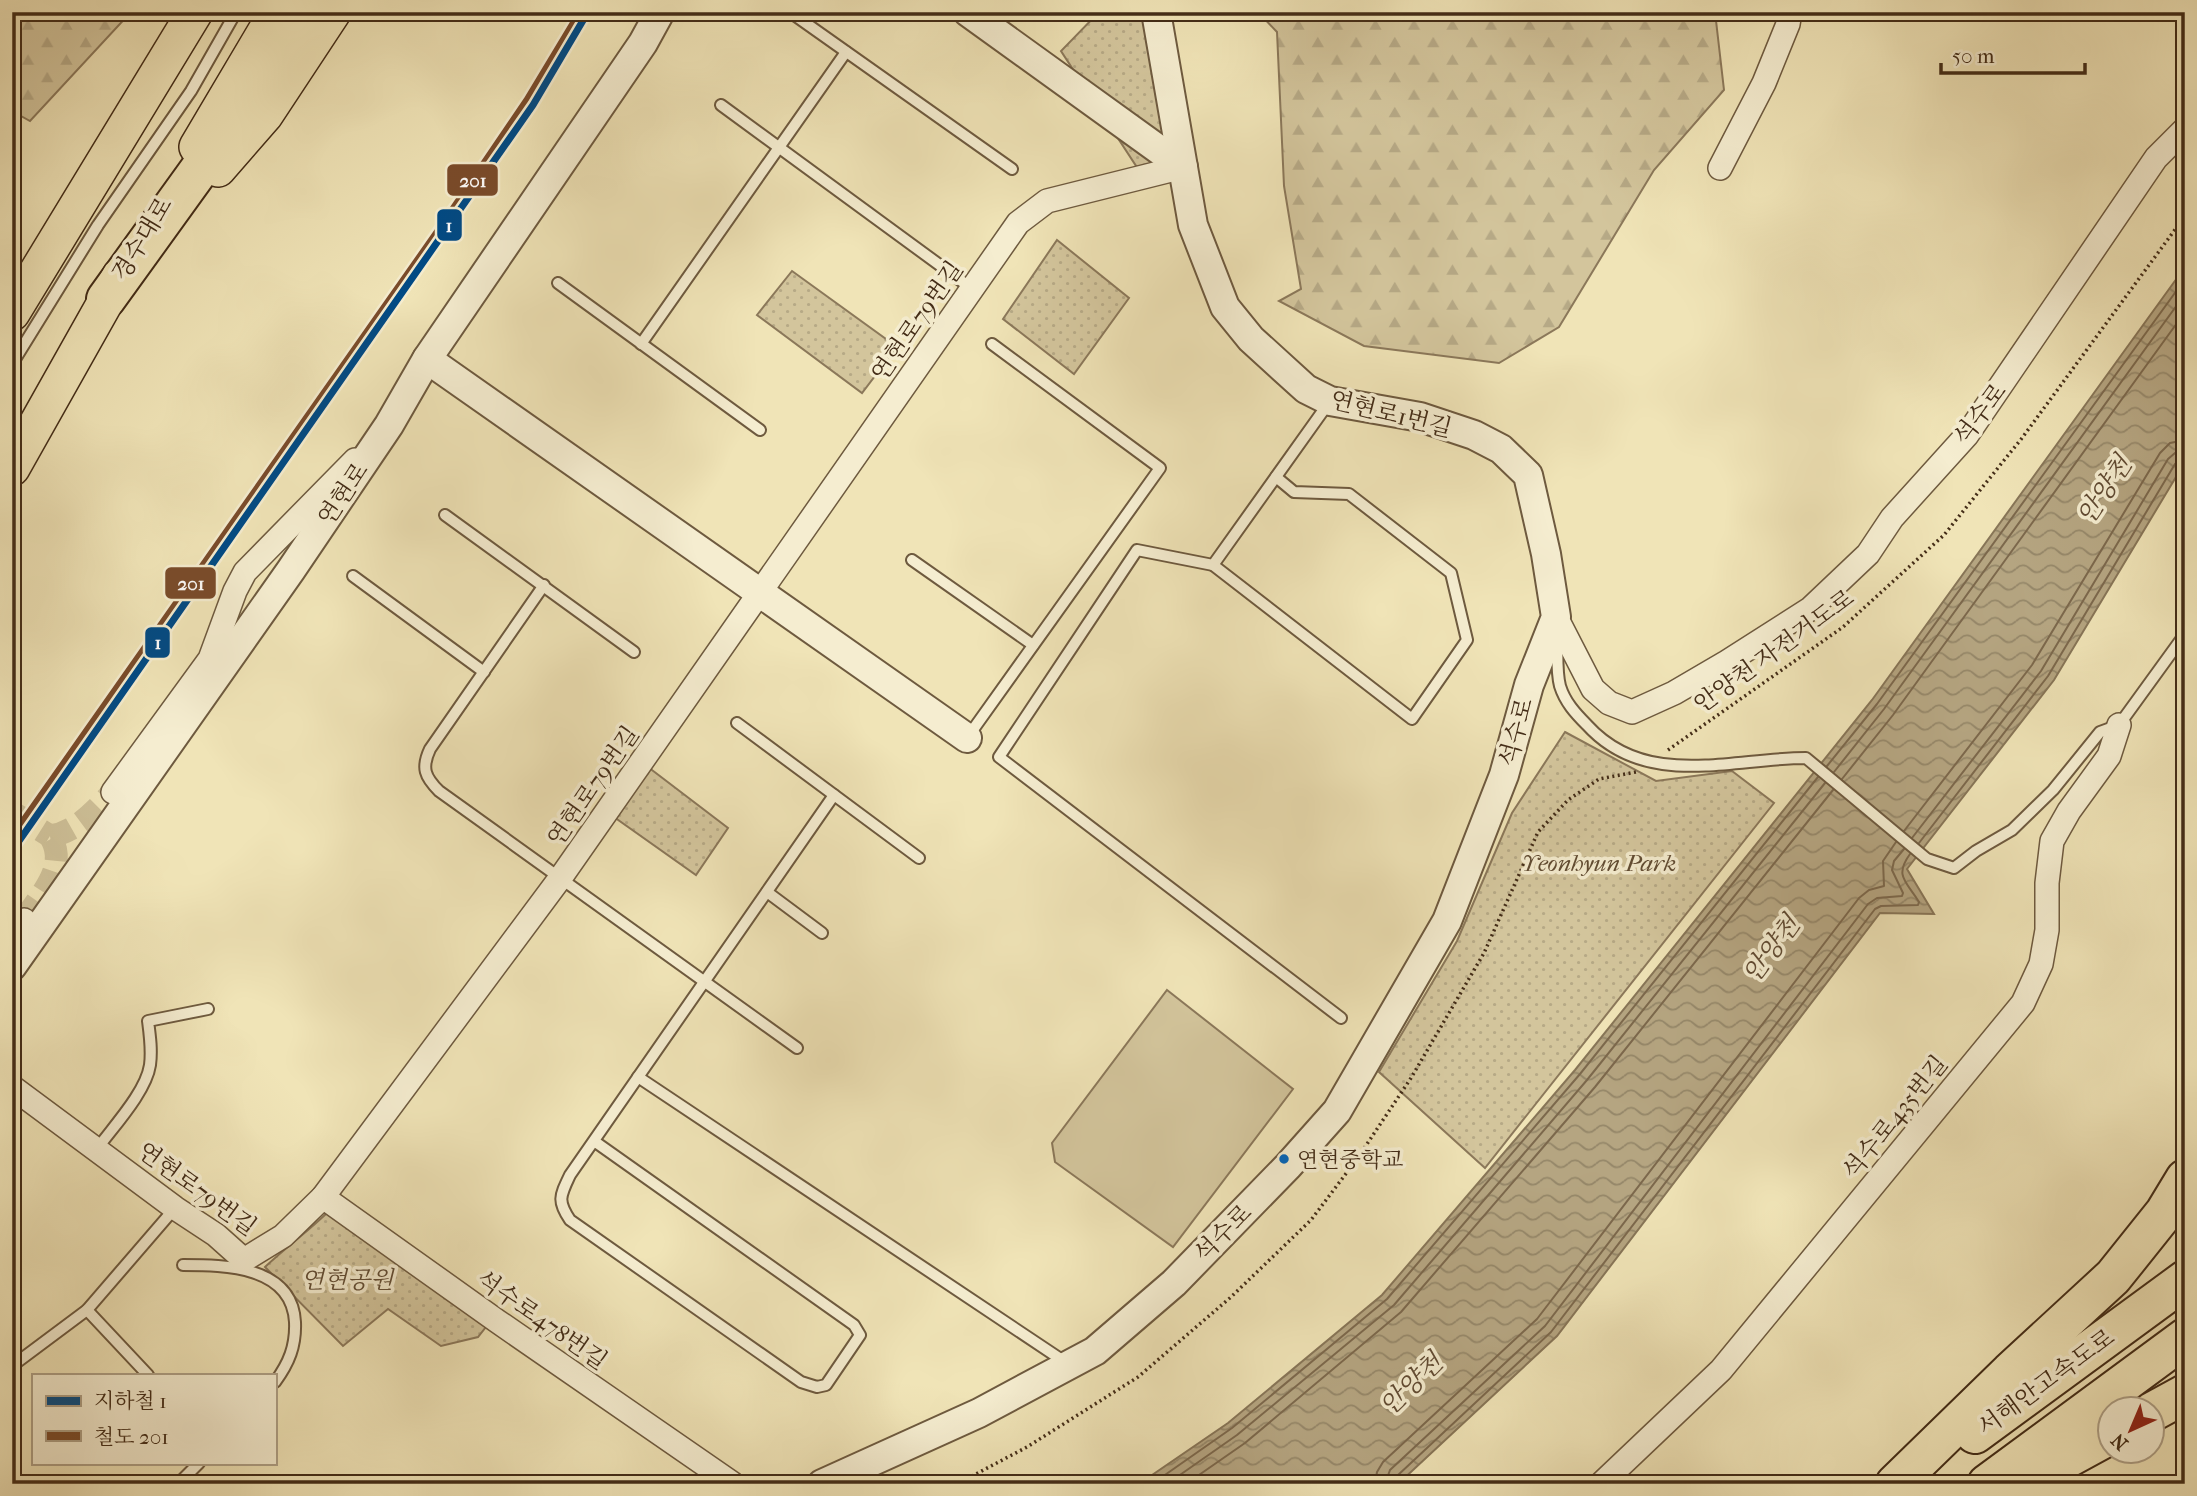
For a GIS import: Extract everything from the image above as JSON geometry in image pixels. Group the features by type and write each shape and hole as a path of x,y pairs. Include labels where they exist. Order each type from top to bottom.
{"highway":[{"path":"106,299 313,12"},
{"path":"1895,1484 2010,1372 2113,1278 2165,1212 2185,1179"},
{"name":"서해안고속도로","path":"1907,1484 2185,1280"},
{"name":"서해안고속도로","path":"1987,1484 2185,1338"},
{"path":"2166,1404 2185,1394"},
{"path":"2020,1484 2096,1442"}],"main road":[{"path":"12,313 195,12"},
{"name":"경수대로","path":"12,468 106,299 277,12"},
{"path":"106,299 265,114 333,12"}],"street":[{"name":"연현로","path":"12,966 291,570 389,425 426,359 643,43 660,12"},
{"path":"968,12 1184,167"},
{"name":"연현로1번길","path":"1156,12 1193,225 1225,307 1251,339 1306,389 1330,401 1420,417 1474,435 1501,449 1528,475 1546,554 1556,617"},
{"path":"1720,169 1764,83 1788,24 1790,12"},
{"name":"석수로","path":"1556,617 1592,689 1609,703 1632,712 1674,693 1810,609 1868,554 1892,518 1967,435 2156,158 2185,129"},
{"name":"연현로79번길","path":"12,1087 175,1208 216,1235 244,1260 283,1236 323,1197 561,877 1018,223 1046,201 1184,167"},
{"path":"426,359 967,738"},
{"path":"113,792 210,659 235,591 245,572 389,425"},
{"path":"263,554 279,553 289,558 291,570"},
{"name":"석수로","path":"822,1484 979,1413 1094,1351 1174,1283 1288,1167 1337,1111 1447,921 1504,775 1529,685 1556,617"},
{"name":"석수로435번길","path":"1601,1484 1721,1370 2023,1003 2041,964 2047,930 2047,883 2052,841 2069,811 2109,756 2119,725"},
{"name":"석수로478번길","path":"323,1197 486,1314 733,1484"}],"lane":[{"path":"12,364 98,225 191,91 236,12"},
{"path":"790,12 1012,169"},
{"path":"641,344 846,52"},
{"path":"720,105 971,288"},
{"path":"558,283 760,430"},
{"path":"967,738 1160,468 992,344"},
{"path":"1213,565 1330,401"},
{"path":"1276,477 1294,492 1349,494 1451,572 1467,640 1412,719 1213,565 1137,550 999,757 1341,1018"},
{"path":"445,514 634,652"},
{"path":"912,560 1033,645"},
{"path":"353,576 484,672"},
{"path":"544,585 430,749 424,761 425,775 439,791 797,1048"},
{"path":"1556,617 1559,684 1569,706 1595,734 1628,755 1650,762"},
{"name":"석수로435번길","path":"1650,762 1667,766 1706,766 1807,758 1927,859 1954,868 1976,851 2012,830 2053,790 2100,733 2119,725 2185,635"},
{"path":"737,723 919,858"},
{"path":"594,1141 854,1325 860,1335 826,1385 817,1387 801,1382 570,1220 561,1207 561,1194 570,1175 834,795"},
{"path":"766,892 822,933"},
{"path":"97,1149 142,1088 150,1068 148,1021 208,1009"},
{"path":"638,1076 1070,1365"},
{"path":"12,1366 87,1310 175,1208"},
{"path":"183,1265 237,1268 256,1272 272,1280 287,1295 294,1315 293,1352 276,1380"},
{"path":"87,1310 147,1374"},
{"path":"178,1484 197,1464"}],"path":[{"name":"안양천 자전거도로","path":"1634,774 1843,627 1944,535 2022,438 2185,216"}],"green space":[{"path":"12,12 131,12 30,121 12,111"},
{"path":"1099,12 1156,12 1183,167 1144,178 1061,51"},
{"path":"1258,12 1715,12 1724,90 1654,170 1559,327 1499,363 1364,346 1279,301 1301,289 1284,186 1277,32"},
{"path":"1057,240 1129,298 1074,374 1003,319"},
{"path":"792,271 897,347 862,393 757,315"},
{"name":"Yeonhyun Park","path":"1565,732 1656,781 1732,771 1774,803 1485,1168 1379,1072 1457,941 1512,813"},
{"path":"648,767 728,828 696,875 614,817"},
{"path":"1167,990 1293,1089 1173,1247 1055,1162 1052,1143"},
{"name":"연현공원","path":"330,1210 489,1323 478,1337 441,1346 388,1309 343,1346 265,1267"}],"water":[{"name":"안양천","path":"2185,267 2185,462 2054,680 1907,869 1934,914 1880,913 1557,1336 1398,1484 1139,1484 1228,1423 1382,1295 1575,1070 1872,700"}],"tunnel":[{"path":"50,836 77,825 113,792"},
{"path":"12,812 50,836"},
{"path":"24,920 45,890 55,869 55,847 50,836"}],"metro line":[{"name":"1","path":"12,851 533,105 588,12"}],"rail line":[{"name":"201","path":"19,827 440,228 527,100 577,17"}],"place":[{"name":"연현중학교","path":"1284,1159"}]}
